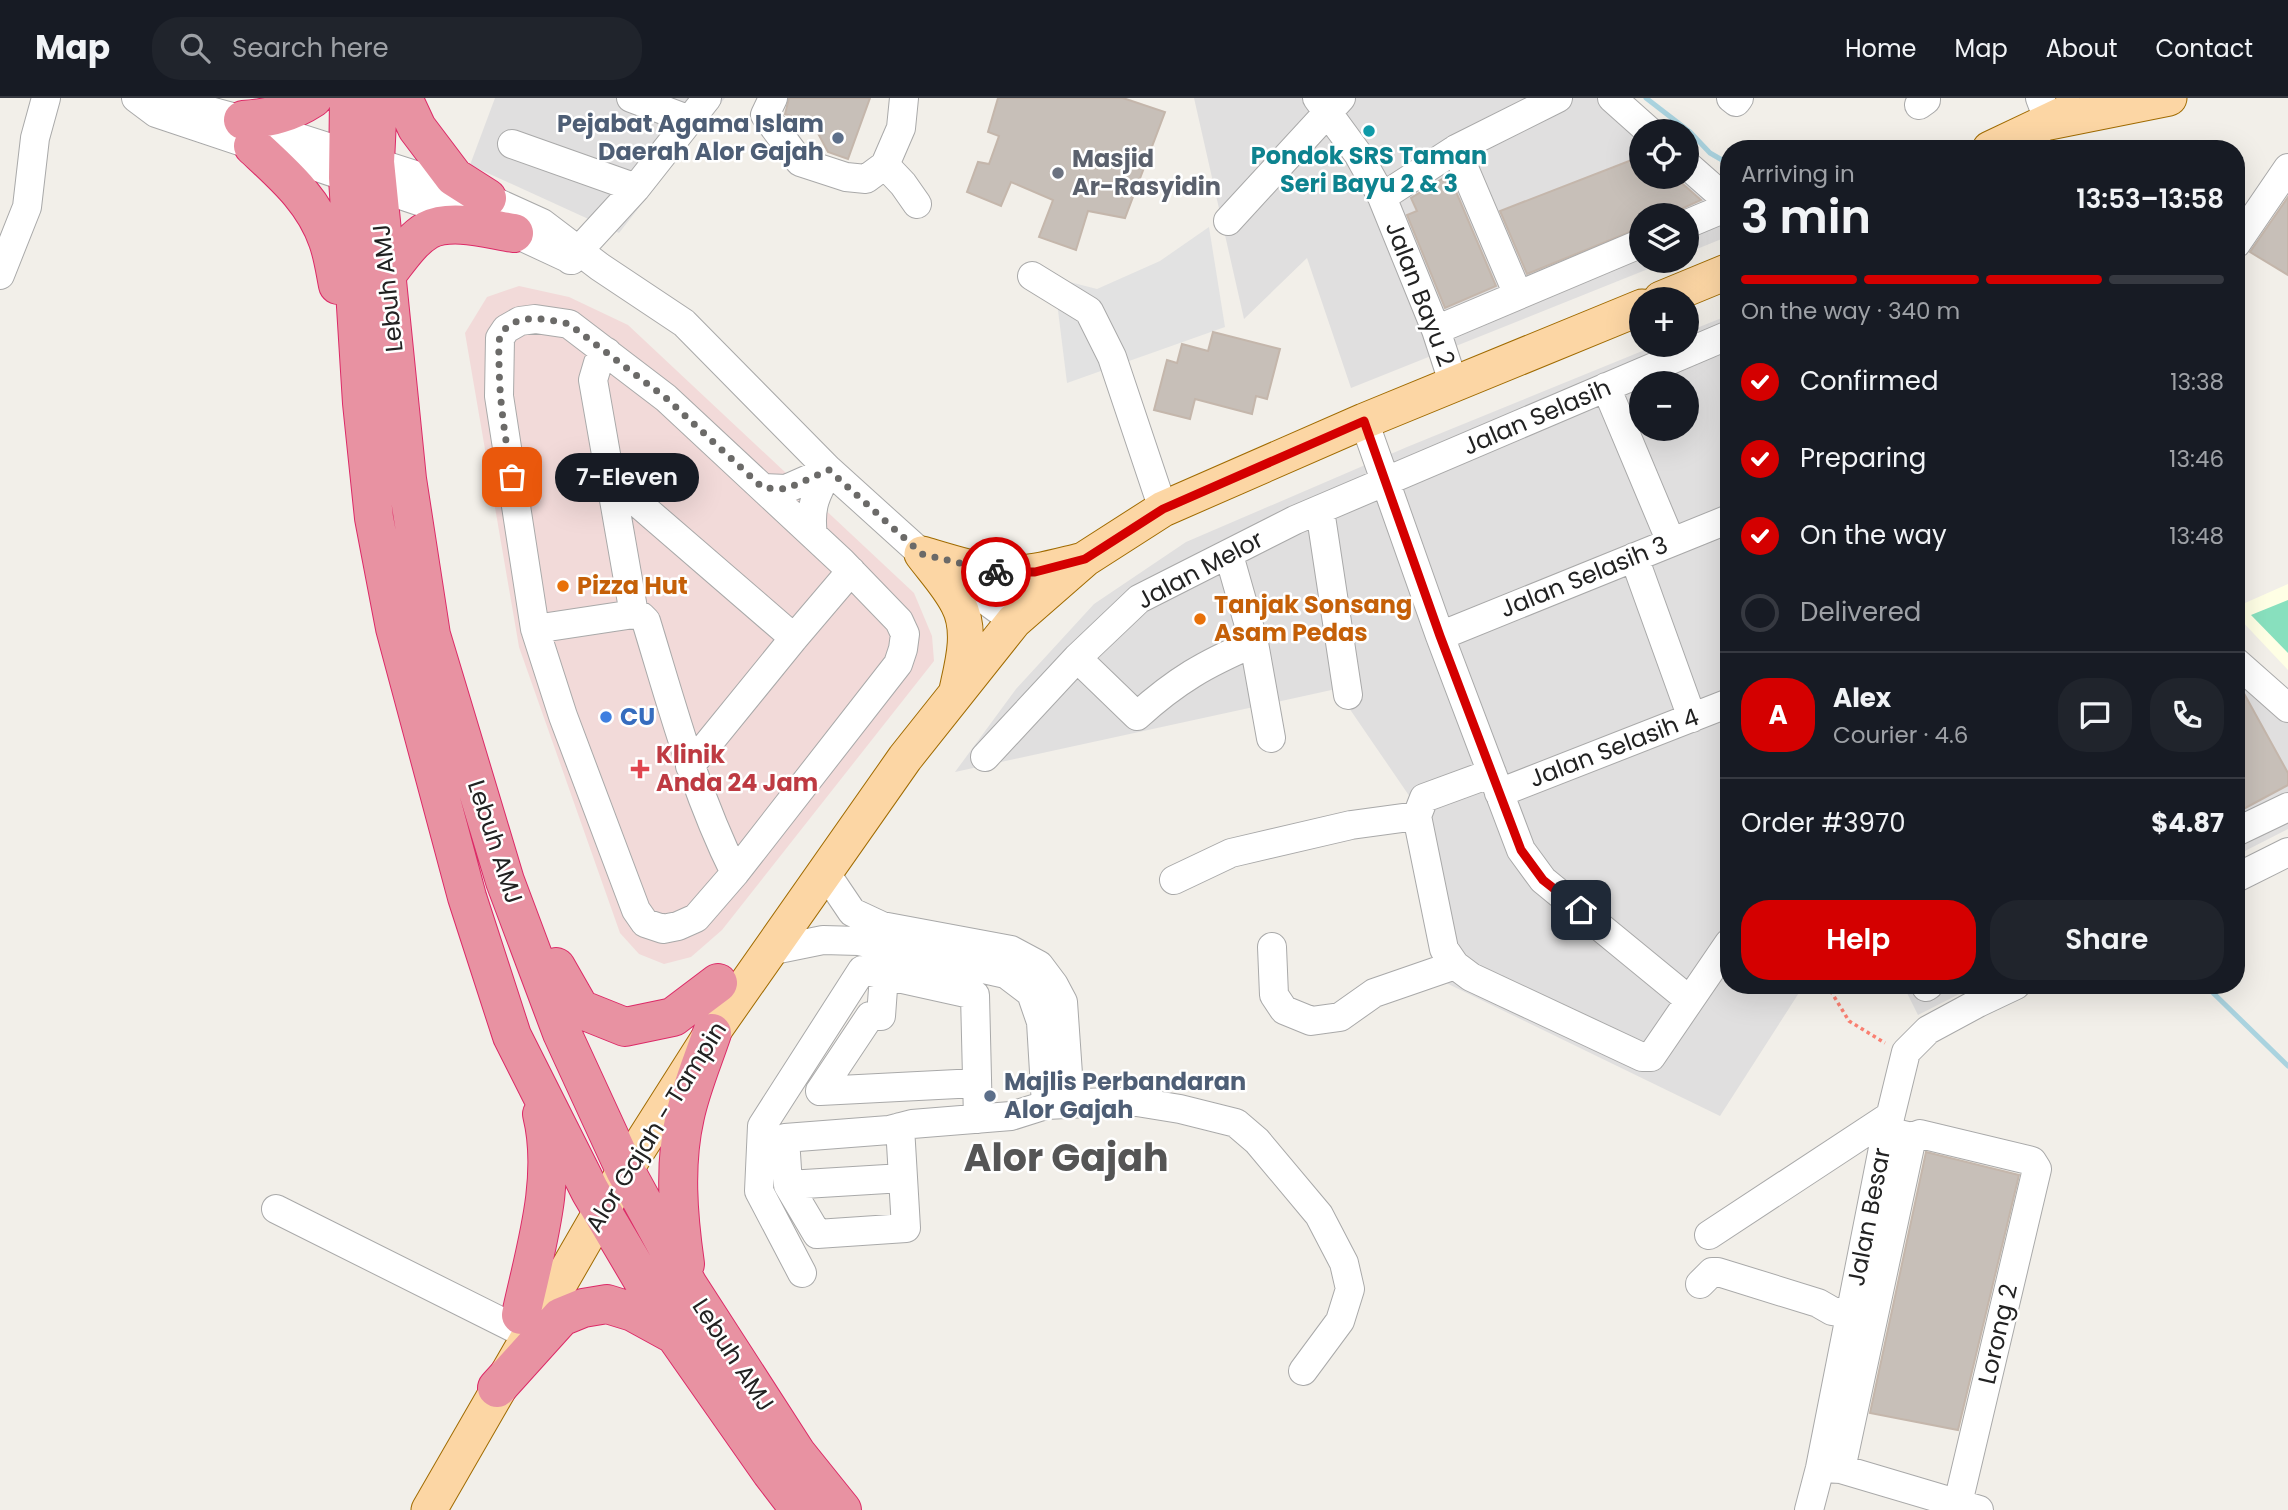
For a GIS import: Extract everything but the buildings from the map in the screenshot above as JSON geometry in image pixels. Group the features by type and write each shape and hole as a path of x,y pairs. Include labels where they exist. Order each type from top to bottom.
{"highway":[{"path":"313,98 295,110 270,118 248,133 297,186 316,213 329,242 362,403"},
{"name":"Lebuh AMJ","path":"349,98 362,170 387,274 407,479 431,635 505,881 562,1033 620,1159 688,1285 797,1454 842,1510"},
{"name":"Lebuh AMJ","path":"378,98 362,170 362,403 374,518 395,628 467,897 512,1036 597,1201 675,1335 800,1510"},
{"path":"403,98 417,128 454,177 486,198"},
{"path":"387,274 414,241 429,229 456,225 514,233"},
{"path":"505,881 580,1009 625,1027 673,1017 718,983"},
{"path":"688,1285 680,1228 678,1181 685,1117 712,1033"},
{"path":"517,1321 545,1201 548,1138 536,1087"},
{"path":"497,1388 561,1317 583,1308 607,1304 633,1312 675,1335"}],"main road":[{"path":"2003,140 2045,110 2096,98"},
{"path":"2045,110 2169,98"},
{"path":"1690,287 1720,275"},
{"name":"Alor Gajah - Tampin","path":"620,1159 905,758 1014,621 1085,559 1163,509 1364,421 1629,312"},
{"path":"922,554 973,568 1004,573 1035,572 1085,559"},
{"path":"922,554 959,604 965,627 965,649 956,694"},
{"name":"Alor Gajah - Tampin","path":"429,1510 718,983 825,842 905,758"},
{"name":"Alor Gajah - Tampin","path":"411,1510 416,1490 517,1321 597,1201"}],"street":[{"path":"0,275 27,207 35,138 46,98"},
{"path":"136,98 156,113 248,133"},
{"path":"162,98 248,133 362,170 514,233 575,254 600,267 684,324 829,470 922,554 1014,621"},
{"path":"631,98 690,120"},
{"path":"575,254 636,188 708,98"},
{"path":"773,98 765,115 800,162 846,177 866,179 885,165 901,128 904,98"},
{"path":"1382,197 1455,149 1558,98"},
{"path":"1612,98 1636,119"},
{"path":"1731,98 1736,102 1739,98"},
{"path":"1228,221 1328,103"},
{"name":"Jalan Bayu 2","path":"1328,103 1382,197 1436,330 1454,385"},
{"path":"512,144 636,188"},
{"path":"1455,149 1518,295"},
{"path":"885,165 917,204"},
{"path":"362,170 486,198 542,223 575,254"},
{"path":"2245,231 2287,172"},
{"path":"1699,176 1720,194"},
{"path":"1699,219 1718,211 1720,200"},
{"path":"1436,330 1629,248"},
{"path":"1032,276 1089,311 1112,357 1163,509"},
{"path":"535,319 569,324 607,352 666,398 813,535 899,621 905,634 898,664 736,873 696,918 663,929 645,923 636,910 563,716 535,629 499,396 500,338 506,330 520,321 535,319"},
{"name":"Jalan Selasih","path":"1384,482 1720,339"},
{"path":"607,352 598,363 593,380 634,614"},
{"path":"1606,387 1671,542"},
{"path":"1364,421 1440,636 1521,850 1543,880 1688,999"},
{"path":"763,488 786,489 829,470"},
{"path":"813,535 810,515 815,497 829,470"},
{"path":"610,479 794,638"},
{"name":"Jalan Melor","path":"985,757 1077,658 1139,599 1320,510 1384,482"},
{"path":"1320,510 1348,695"},
{"name":"Jalan Selasih 3","path":"1440,636 1720,523"},
{"path":"1229,555 1254,643 1271,738"},
{"path":"1634,557 1692,718"},
{"path":"690,766 851,571"},
{"path":"535,629 634,614 642,616 646,621 690,766 720,843 736,873"},
{"path":"1077,658 1138,716 1167,689 1209,663 1254,643"},
{"path":"2245,671 2288,708"},
{"name":"Jalan Selasih 4","path":"1417,816 1424,798 1496,783 1720,707"},
{"path":"2245,824 2288,807"},
{"path":"1174,880 1231,853 1351,825 1417,816 1444,949 1455,965 1484,983 1642,1057 1651,1057 1720,955"},
{"path":"2245,874 2288,852"},
{"path":"825,872 852,912 882,926 1011,950 1039,965 1063,1002 1058,1104"},
{"path":"769,951 823,940 859,941 1006,974 1031,993 1041,1022 1058,1104"},
{"path":"1272,947 1274,995 1284,1010 1311,1021 1340,1017 1374,993 1455,965"},
{"path":"1031,993 1039,965"},
{"path":"802,1273 759,1191 762,1126 862,970 975,995 978,1119"},
{"path":"884,975 881,1016 870,1016 820,1091 977,1083"},
{"path":"1906,1052 1928,1030 1998,994"},
{"name":"Jalan Besar","path":"1809,1510 1830,1468 1850,1314 1896,1128 1906,1052"},
{"path":"900,1127 906,1228 817,1234 788,1185 785,1138 890,1130 900,1127 912,1124 1011,1116 1058,1104 1138,1102 1236,1123 1257,1141 1319,1215 1344,1263 1350,1289 1340,1321 1303,1371"},
{"path":"1709,1235 1896,1128"},
{"path":"1896,1128 1830,1468 1968,1506"},
{"name":"Lorong 2","path":"1896,1128 2032,1161 2037,1169 1968,1506"},
{"path":"788,1185 903,1178"},
{"path":"276,1209 517,1321"},
{"path":"1700,1284 1712,1272 1718,1272 1818,1303 1832,1311 1850,1314"}],"path":[{"path":"1832,994 1849,1021 1874,1038 1906,1052"}],"shaded area":[{"path":"495,98 725,98 619,233 470,165"},
{"path":"1194,98 1619,98 1634,119 1629,119 1629,189 1699,189 1699,181 1720,189 1720,240 1699,248 1699,203 1629,203 1629,273 1638,273 1351,388 1307,258 1244,319"},
{"path":"1209,227 1225,327 1067,383 1054,278 1097,289 1160,261"},
{"path":"519,286 569,297 628,325 914,593 932,636 934,661 722,930 691,957 664,964 639,954 620,933 519,647 465,333 487,297"},
{"path":"1720,319 1720,994 1798,994 1720,1116 1440,980 1410,797 1336,689 955,772 1016,689 1094,604 1186,542 1407,447 1629,356 1699,357 1699,327"},
{"path":"2288,584 2288,670 2245,624 2245,603"},
{"path":"2245,659 2288,699 2288,829 2245,851"},
{"path":"1908,994 1959,994 1918,1015"}],"green space":[{"path":"2288,600 2288,653 2251,615"}],"waterway":[{"path":"1646,98 1720,159"},
{"path":"2214,994 2288,1066"}],"way so far":[{"path":"512,477 499,396 500,338 506,330 520,321 550,320 569,324 624,364 666,398 763,488 786,489 829,470 922,554 996,572"}],"place":[{"name":"Pondok SRS Taman Seri Bayu 2 & 3","path":"1369,131"},
{"name":"Pejabat Agama Islam Daerah Alor Gajah","path":"838,138"},
{"name":"Masjid Ar-Rasyidin","path":"1058,173"},
{"name":"7-Eleven","path":"512,477"},
{"name":"Pizza Hut","path":"563,586"},
{"name":"Tanjak Sonsang Asam Pedas","path":"1200,619"},
{"name":"CU","path":"606,717"},
{"name":"Klinik Anda 24 Jam","path":"640,769"},
{"name":"Majlis Perbandaran Alor Gajah","path":"990,1096"}],"district":[{"name":"Alor Gajah","path":"1066,1158"}],"route":[{"path":"996,572 1035,572 1085,559 1163,509 1364,421 1440,636 1521,850 1543,880 1581,910"}]}
